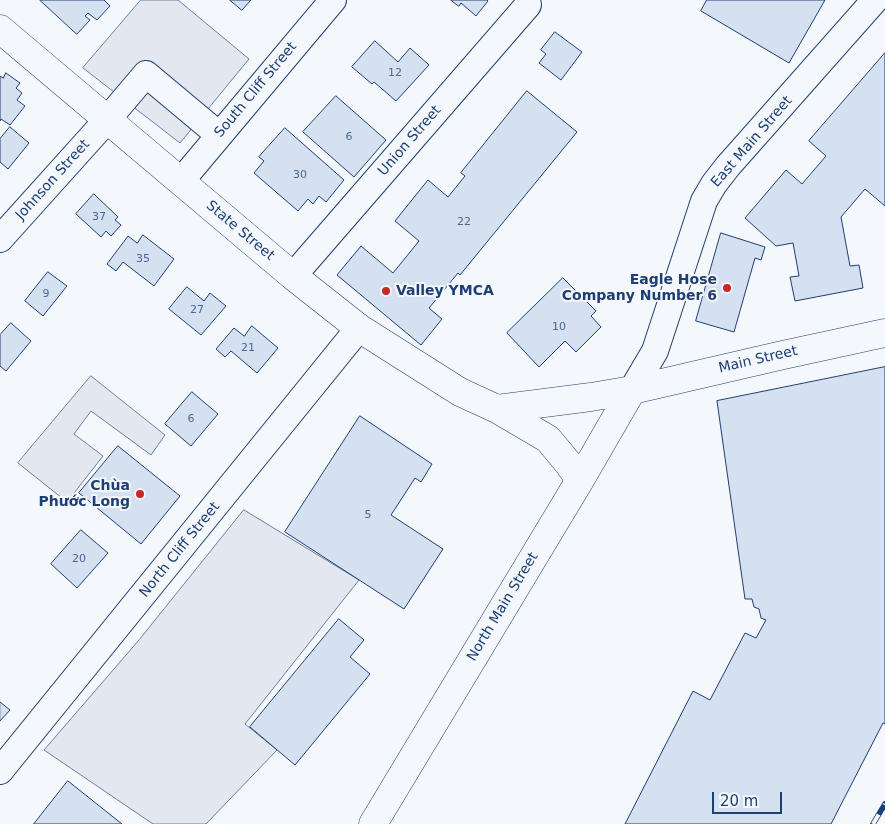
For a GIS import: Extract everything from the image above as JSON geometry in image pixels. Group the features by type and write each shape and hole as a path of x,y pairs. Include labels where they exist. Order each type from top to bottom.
{"main road":[{"name":"State Street","path":"0,29 293,276 359,328 460,392 497,409 548,439 580,480"},
{"name":"Main Street","path":"632,390 885,333"},
{"path":"497,409 591,398 632,390"},
{"name":"North Main Street","path":"373,824 632,390"}],"street":[{"name":"South Cliff Street","path":"181,181 333,0"},
{"name":"East Main Street","path":"632,390 655,351 696,223 704,202 714,184 875,0"},
{"name":"Union Street","path":"293,276 528,5"},
{"name":"Johnson Street","path":"0,239 146,74 218,135"},
{"name":"North Cliff Street","path":"0,771 359,328"}],"shaded area":[{"path":"141,0 178,0 249,59 180,143 83,68"},
{"path":"91,376 165,435 151,455 91,411 74,434 103,456 67,502 18,463"},
{"path":"244,510 359,580 245,724 277,750 206,824 153,824 44,750 139,640"}],"building":[{"path":"40,0 104,0 110,6 97,20 88,13 85,16 90,20 77,34"},
{"path":"230,0 251,0 242,10"},
{"path":"451,0 488,1 476,16 461,3 459,6"},
{"path":"707,0 825,0 789,63 701,11"},
{"path":"555,32 582,52 561,80 539,63 546,54 541,50"},
{"path":"375,41 398,62 410,48 429,65 396,101 374,82 372,84 352,67"},
{"path":"885,53 885,206 865,189 841,217 850,266 859,265 863,288 795,301 790,277 799,276 793,243 776,246 745,218 786,170 802,184 826,156 809,141"},
{"path":"6,73 20,83 16,88 22,93 17,100 25,106 10,125 1,119 0,121 0,76 3,78"},
{"path":"527,91 577,132 460,275 458,273 429,308 442,319 421,345 337,275 361,246 393,273 419,241 395,221 428,180 448,197 465,176 461,173"},
{"path":"336,96 386,140 354,177 303,132"},
{"path":"10,127 29,143 8,169 0,162 0,139"},
{"path":"285,128 344,180 326,202 319,196 313,204 308,199 298,211 254,173 264,161 259,157"},
{"path":"94,194 118,217 115,220 121,225 111,236 106,231 101,237 76,214"},
{"path":"721,233 765,247 761,260 755,258 734,332 696,321"},
{"path":"143,235 174,259 154,286 123,262 116,271 107,264 128,236 137,243"},
{"path":"48,272 67,286 43,316 25,301"},
{"path":"563,278 596,311 591,316 601,327 576,352 565,341 539,367 507,333"},
{"path":"187,287 204,301 210,293 226,306 201,335 169,309"},
{"path":"11,323 31,341 6,371 0,366 0,335"},
{"path":"252,326 278,348 257,373 231,351 225,357 216,349 234,328 244,336"},
{"path":"885,367 885,724 883,723 831,824 625,824 693,691 710,700 745,633 756,638 766,620 761,618 759,609 754,607 752,599 745,599 717,401"},
{"path":"192,392 218,414 191,446 165,424"},
{"path":"360,416 432,464 421,482 415,478 391,515 443,549 404,609 285,532"},
{"path":"118,446 180,496 141,544 79,493"},
{"path":"81,530 108,553 77,588 51,564"},
{"path":"339,619 364,640 350,657 370,674 295,765 250,727"},
{"path":"0,702 10,710 0,721"},
{"path":"68,781 122,824 34,824"}],"railway":[{"path":"873,824 885,804"}],"place":[{"name":"Eagle Hose Company Number 6","path":"727,288"},
{"name":"Valley YMCA","path":"386,291"},
{"name":"Chùa Phước Long","path":"140,494"}]}
